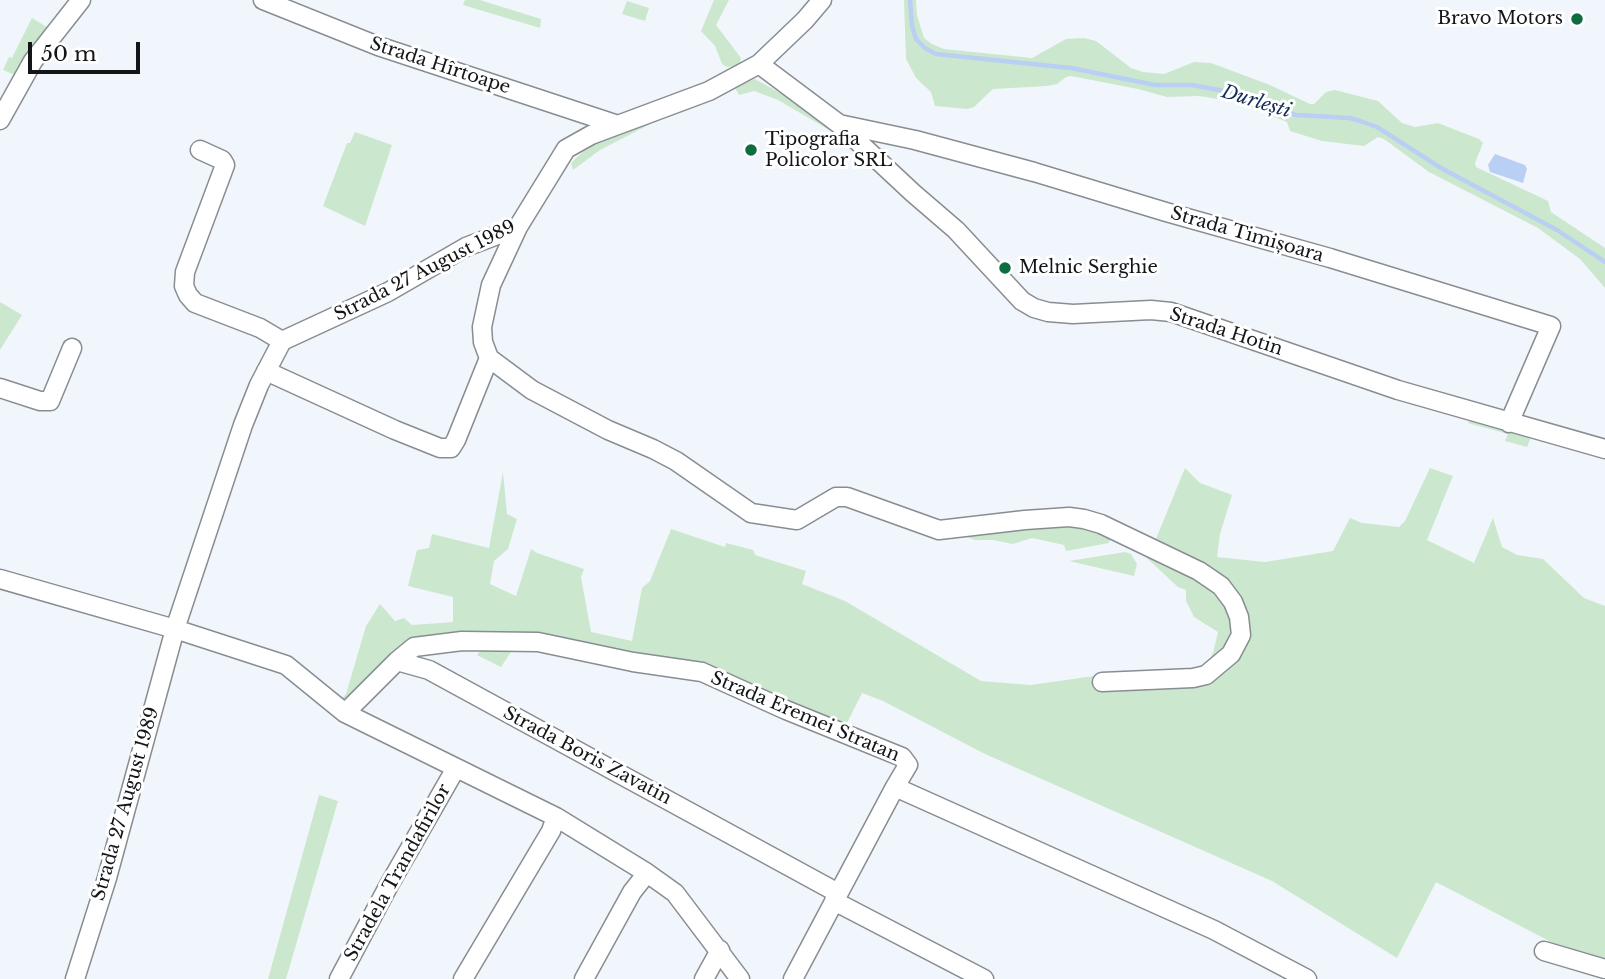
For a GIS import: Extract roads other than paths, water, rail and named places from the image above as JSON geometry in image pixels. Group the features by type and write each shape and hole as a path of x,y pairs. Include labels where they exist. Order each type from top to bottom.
{"street":[{"path":"0,120 33,61 81,0"},
{"name":"Strada Hîrtoape","path":"263,0 378,46 618,125"},
{"name":"Strada 27 August 1989","path":"75,979 107,878 175,629 243,425 282,341 388,292 466,247 518,227 566,149 578,140 709,91 759,64 822,0"},
{"name":"Strada Hotin","path":"759,64 839,124 913,194 956,230 1022,301 1034,308 1073,314 1140,310 1171,312 1398,390 1605,449"},
{"name":"Strada Timișoara","path":"839,124 915,140 1021,168 1330,258 1550,326 1509,423"},
{"path":"200,150 222,160 225,165 186,272 184,286 195,303 260,328 282,341"},
{"path":"518,227 491,285 486,303 482,327 483,342 489,358 531,390 676,461 751,513 797,520 836,497 847,497 939,530 1025,520 1069,517 1084,519 1101,524 1199,570 1221,586 1233,602 1239,617 1241,635 1226,661 1206,676 1102,682"},
{"path":"0,388 40,401 50,401 72,348"},
{"path":"266,371 395,430 440,448 451,448 489,358"},
{"path":"0,579 286,664 345,712 556,817 647,873 675,893 740,979"},
{"name":"Strada Eremei Stratan","path":"397,660 414,647 462,641 538,642 632,662 702,673 902,757 908,765 895,787 1214,930 1307,979"},
{"path":"345,712 397,660"},
{"name":"Strada Boris Zavatin","path":"397,660 429,670 984,979"},
{"name":"Stradela Trandafirilor","path":"339,979 456,768"},
{"path":"793,979 895,787"},
{"path":"463,979 551,831 556,817"},
{"path":"584,979 632,892 647,873"},
{"path":"704,979 720,950"},
{"path":"1544,951 1605,969"}],"water":[{"path":"1495,154 1525,165 1527,169 1523,183 1490,172 1488,165"}],"waterway":[{"name":"Durlești","path":"910,0 916,39 936,54 1071,68 1155,85 1192,85 1241,94 1296,115 1350,118 1377,127 1441,168 1557,230 1605,262"}],"place":[{"name":"Bravo Motors","path":"1577,19"},
{"name":"Tipografia Policolor SRL","path":"751,150"},
{"name":"Melnic Serghie","path":"1005,268"}]}
